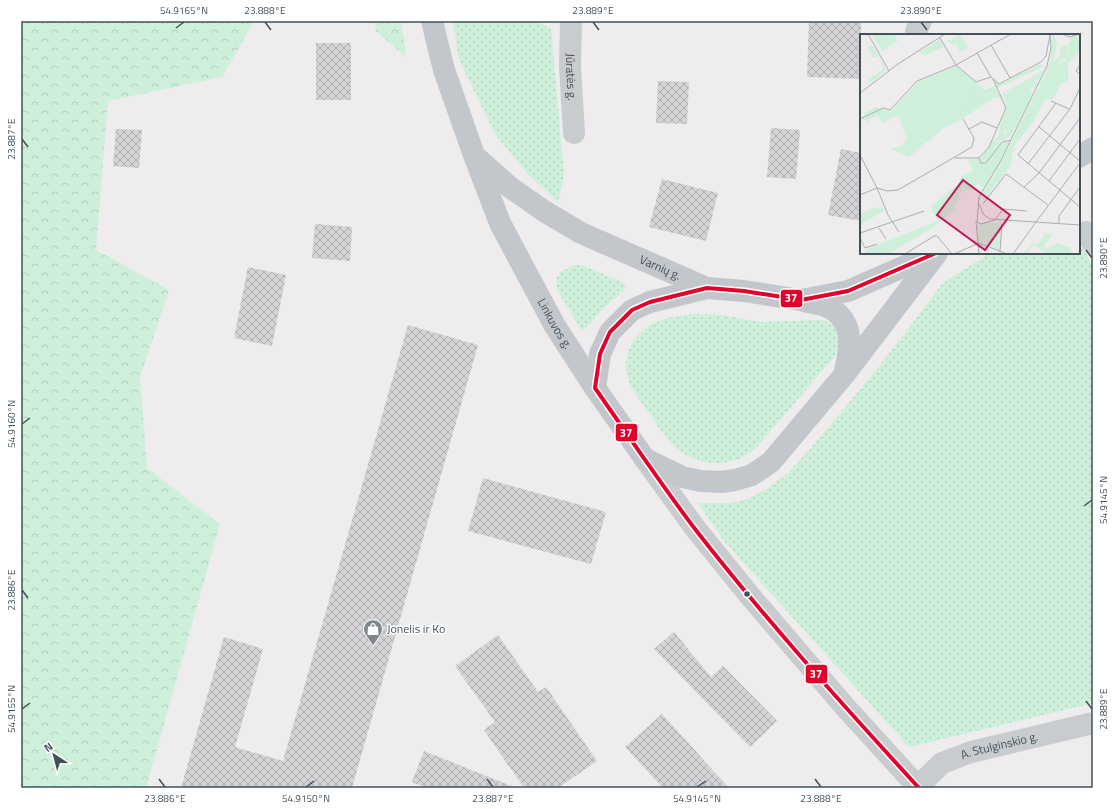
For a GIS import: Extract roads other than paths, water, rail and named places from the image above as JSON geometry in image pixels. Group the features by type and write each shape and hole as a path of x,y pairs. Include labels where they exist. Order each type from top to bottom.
{"main road":[{"name":"Linkuvos g.","path":"432,21 444,70 500,223 555,326 595,388 645,459"},
{"path":"1080,156 1093,148"},
{"name":"Varnių g.","path":"474,155 511,188 581,234 707,288 744,291 801,300 848,291 935,254"},
{"path":"645,459 682,477 701,481 721,482 752,475 771,462 844,375 936,254"},
{"path":"595,388 600,354 610,332 632,310 650,302 707,288"},
{"path":"801,300 826,306 838,314 846,324 850,338 850,351 844,375"}],"street":[{"name":"Jūratės g.","path":"571,21 570,67 574,133"},
{"path":"916,34 921,21"},
{"name":"Linkuvos g.","path":"645,459 695,528 750,596 917,788"},
{"name":"A. Stulginskio g.","path":"917,788 942,763 971,752 1093,723"}],"place":[{"name":"Jonelis ir Ko","path":"373,646"}]}
